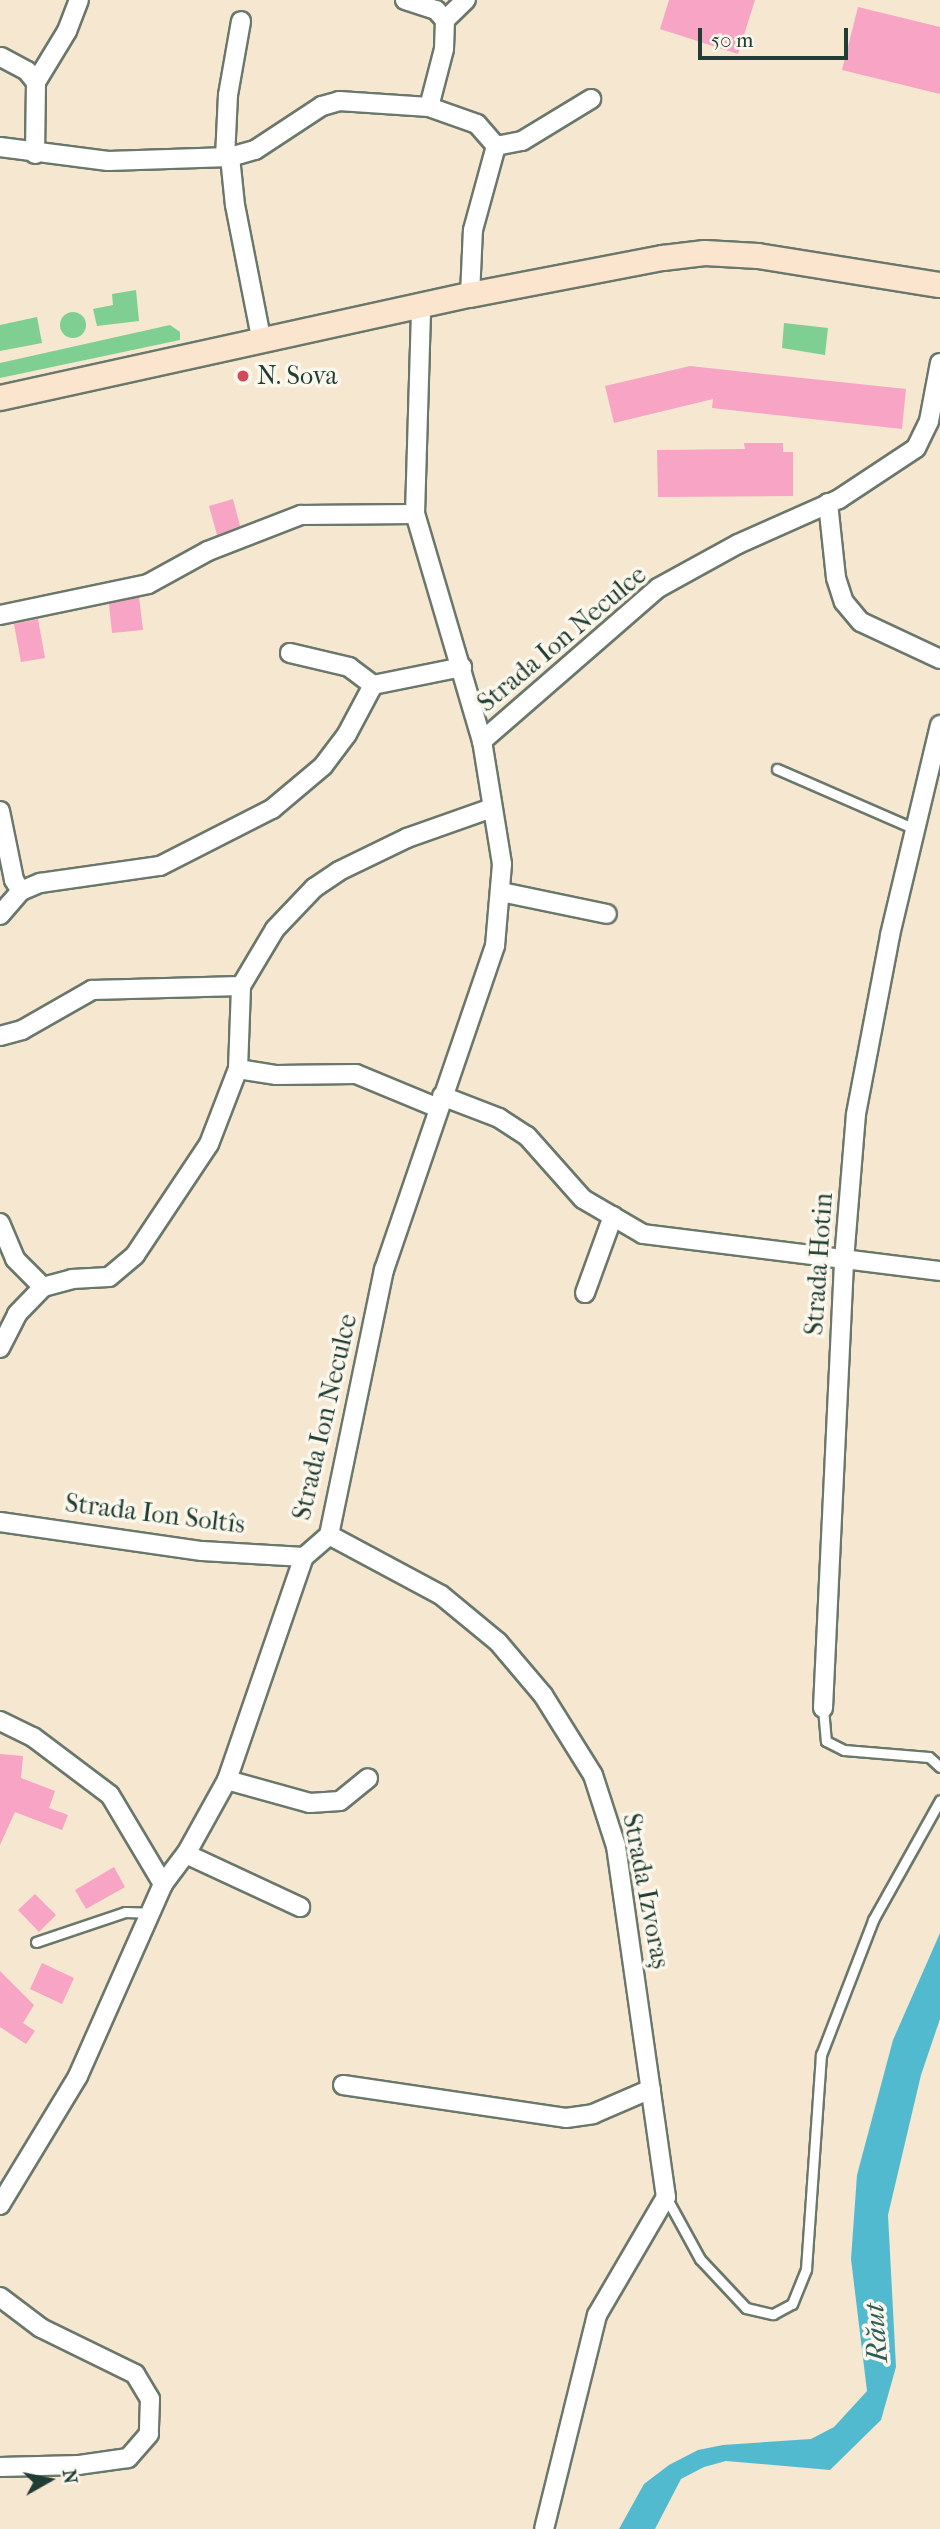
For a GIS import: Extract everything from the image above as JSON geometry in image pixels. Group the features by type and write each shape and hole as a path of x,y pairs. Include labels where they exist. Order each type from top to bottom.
{"main road":[{"path":"0,398 421,308 470,295 705,253 758,256 940,285"}],"street":[{"path":"35,154 36,82 79,0"},
{"path":"405,0 436,10 445,20"},
{"path":"429,107 445,20 466,0"},
{"path":"241,21 228,95 228,157 262,342"},
{"path":"2,57 27,71 36,82"},
{"path":"496,146 522,141 591,99"},
{"path":"0,147 35,154 108,161 228,157 255,150 331,102 429,107 477,124 496,146"},
{"path":"470,295 473,230 496,146"},
{"path":"421,308 415,514 482,741"},
{"name":"Strada Ion Neculce","path":"0,2205 78,2076 163,1884 186,1854 227,1780 304,1557 329,1535 384,1270 495,946 502,864 482,741 658,588 738,544 828,503 890,469 916,449 929,421 940,362"},
{"path":"828,503 836,578 844,601 861,622 940,659"},
{"path":"0,615 148,584 208,551 301,514 415,514"},
{"path":"290,653 349,667 373,685 462,667"},
{"path":"0,915 21,891 64,878 160,866 228,835 272,809 323,766 347,734 373,685"},
{"name":"Strada Hotin","path":"823,1708 844,1260 856,1114 915,829 940,724"},
{"path":"0,1348 17,1314 43,1287 72,1279 109,1277 135,1255 209,1144 238,1069 241,986 275,929 314,888 407,838 492,808"},
{"path":"0,811 13,880 21,891"},
{"path":"501,892 607,914"},
{"path":"0,1036 22,1030 92,990 241,986"},
{"path":"238,1069 277,1075 356,1074 499,1118 527,1136 583,1199 643,1234 940,1271"},
{"path":"585,1293 612,1216"},
{"path":"0,1223 15,1259 43,1287"},
{"name":"Strada Ion Soltîs","path":"0,1522 202,1551 304,1557"},
{"name":"Strada Izvoraș","path":"329,1535 441,1595 498,1642 543,1695 593,1774 616,1846 666,2197"},
{"path":"0,1721 33,1737 110,1796 163,1884"},
{"path":"227,1780 310,1803 340,1801 368,1778"},
{"path":"186,1854 300,1908"},
{"path":"343,2085 566,2118 593,2113 652,2090"},
{"path":"544,2529 597,2315 666,2197"},
{"path":"0,2297 41,2328 135,2374 150,2399 149,2434 128,2458 79,2465 0,2466"}],"lane":[{"path":"777,769 915,829"},
{"path":"823,1708 826,1741 844,1750 929,1757 940,1767"},
{"path":"666,2197 700,2259 746,2308 773,2314 792,2304 806,2269 821,2055 873,1920 940,1800"},
{"path":"36,1942 125,1912 149,1913"}],"green space":[{"path":"136,290 139,321 97,326 93,309 113,305 112,294"},
{"path":"73,312 82,316 86,325 82,334 73,338 64,334 60,325 64,316"},
{"path":"37,317 42,343 0,351 0,325"},
{"path":"784,323 828,328 825,355 782,348"},
{"path":"170,325 180,332 180,340 0,378 0,363"}],"water":[{"name":"Răut","path":"940,1933 940,2019 921,2075 888,2215 896,2367 881,2420 830,2470 726,2461 704,2467 681,2479 655,2529 619,2529 644,2484 669,2465 698,2450 723,2445 811,2439 834,2427 867,2391 851,2259 857,2175 893,2040"}],"building":[{"path":"669,0 755,0 738,54 660,29"},
{"path":"858,7 940,27 940,94 842,70"},
{"path":"690,366 906,389 902,429 712,408 713,399 614,423 605,386"},
{"path":"744,443 783,443 783,452 793,452 793,496 658,497 657,450 745,449"},
{"path":"233,499 240,526 217,535 209,506"},
{"path":"139,597 143,630 112,633 109,604"},
{"path":"38,619 45,658 21,662 14,624"},
{"path":"0,1754 23,1756 21,1778 55,1791 49,1808 68,1815 62,1830 15,1812 0,1845"},
{"path":"114,1867 125,1887 86,1909 75,1890"},
{"path":"35,1894 56,1915 39,1932 18,1910"},
{"path":"42,1963 74,1978 62,2004 30,1989"},
{"path":"0,1971 34,2005 23,2023 35,2031 26,2044 0,2027"}],"place":[{"name":"N. Sova","path":"243,376"}]}
